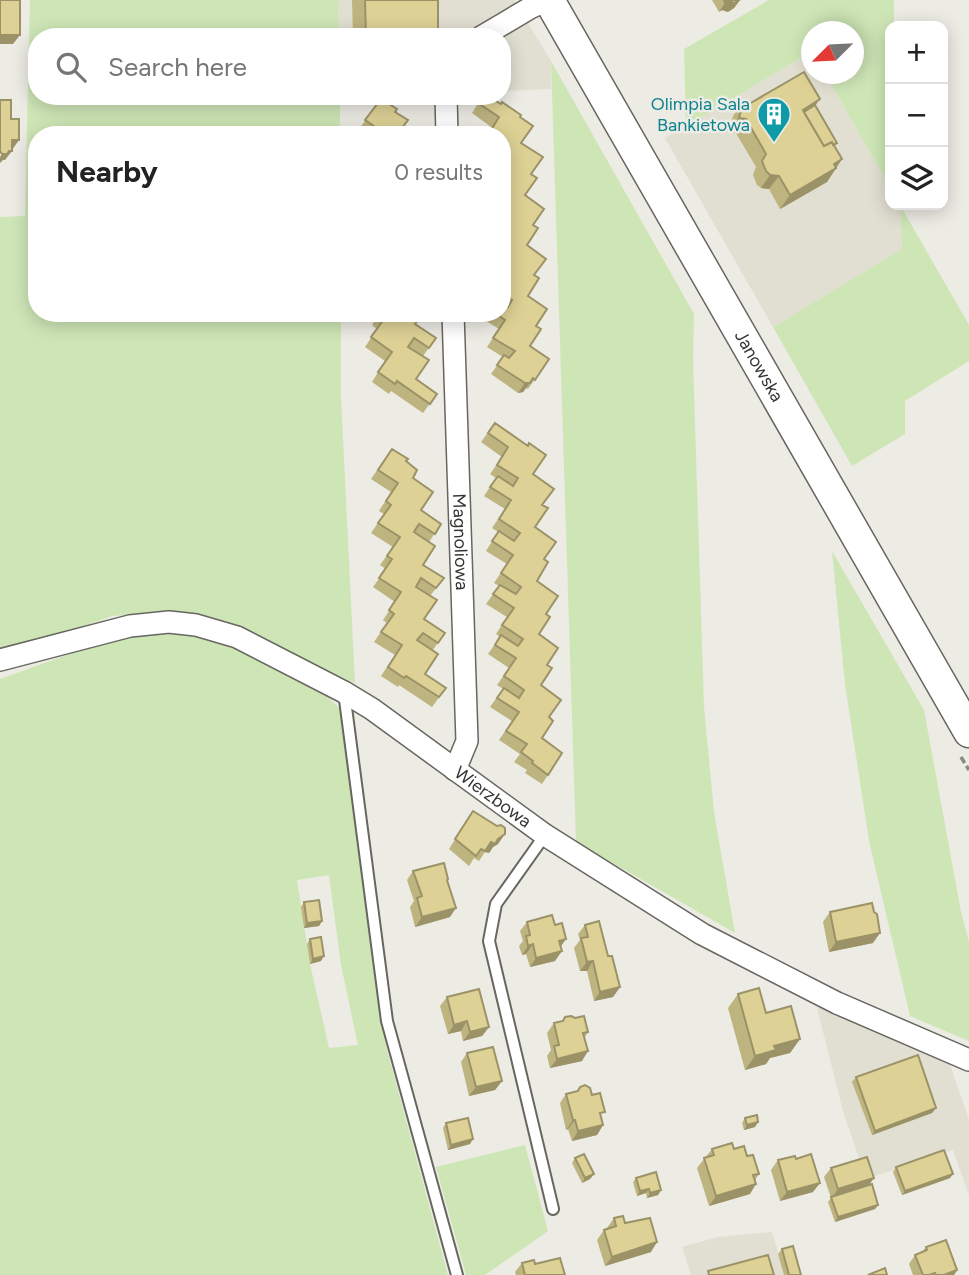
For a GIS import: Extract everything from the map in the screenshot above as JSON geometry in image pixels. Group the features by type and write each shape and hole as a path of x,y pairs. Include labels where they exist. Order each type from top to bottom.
{"main road":[{"name":"Janowska","path":"548,0 969,732"}],"street":[{"path":"496,28 548,0"},
{"path":"446,105 447,126"},
{"name":"Magnoliowa","path":"453,322 467,741 455,770"},
{"name":"Wierzbowa","path":"0,660 130,626 169,622 196,625 237,637 372,709 545,835 702,934 837,1003 969,1060"}],"lane":[{"path":"344,692 387,1021 457,1275"},
{"path":"545,835 496,904 489,941 553,1209"}],"shaded area":[{"path":"338,0 514,0 551,61 551,89 511,91 511,28 339,28"},
{"path":"801,58 801,84 831,84 885,178 885,210 900,210 902,249 773,327 665,138"},
{"path":"824,1005 948,1059 969,1120 969,1195 953,1150 866,1179 843,1111 817,1008"},
{"path":"772,1232 785,1275 691,1275 682,1247 718,1237"}],"green space":[{"path":"30,0 338,0 339,28 29,28"},
{"path":"769,0 894,0 894,21 885,21 885,178 831,84 864,84 864,21 801,21 801,58 686,126 684,49"},
{"path":"551,61 694,314 693,360 704,707 714,812 735,933 576,842"},
{"path":"28,86 28,105 340,105 340,126 28,126 28,322 341,322 341,398 355,683 258,637 178,611 112,616 0,655 0,217 25,216"},
{"path":"900,210 903,210 969,325 969,361 905,401 905,434 852,466 773,327 902,249"},
{"path":"832,551 924,710 961,912 969,942 969,1041 910,1016 869,841 845,684"},
{"path":"150,631 219,639 326,695 340,709 387,1050 448,1275 0,1275 0,679 89,647","holes":["329,875 341,965 358,1045 329,1048 310,964 297,880"]},
{"path":"525,1145 548,1231 485,1275 466,1275 436,1167"}],"building":[{"path":"0,0 20,0 20,35 0,35"},
{"path":"365,0 438,0 438,28 366,28"},
{"name":"Olimpia Sala Bankietowa","path":"801,74 801,84 811,84 820,99 803,110 824,146 832,142 842,159 834,164 836,168 790,195 779,176 770,175 766,171 762,161 766,154 746,119 739,118 743,102 749,104"},
{"path":"0,100 11,100 11,119 19,119 19,140 12,140 12,151 7,154 0,151"},
{"path":"376,105 391,105 397,109 395,112 408,120 404,126 374,126 365,120"},
{"path":"481,105 506,105 521,115 520,117 533,126 521,143 543,157 531,174 537,178 525,195 544,209 533,225 538,228 527,245 546,259 534,275 539,278 528,296 547,309 536,326 541,329 530,346 549,359 530,383 525,383 497,365 504,355 509,358 515,351 493,338 504,322 511,322 512,300 511,126 494,126 499,117"},
{"path":"815,105 837,143 824,146 804,112"},
{"path":"382,322 416,322 415,324 436,338 429,348 414,338 408,347 429,360 416,379 437,394 430,404 397,381 395,384 378,372 392,352 371,337"},
{"path":"495,423 546,455 533,474 554,489 542,505 548,508 535,527 556,542 544,559 548,562 537,581 558,596 546,614 550,617 539,634 558,648 547,665 552,668 541,685 561,700 549,717 553,721 542,738 562,753 548,775 521,752 527,744 506,731 519,712 497,698 504,688 519,698 524,690 504,676 516,658 495,645 501,635 518,646 523,639 502,625 514,608 493,594 500,585 516,594 521,587 501,573 513,555 492,541 499,531 514,541 520,533 499,519 511,500 490,487 498,476 513,486 518,478 497,465 508,447 488,433"},
{"path":"392,449 408,459 406,461 417,470 413,478 433,492 421,510 441,524 435,534 419,524 414,532 435,546 423,565 444,578 436,588 421,578 416,587 437,600 424,619 445,633 438,643 423,633 417,640 438,654 425,674 446,688 439,697 388,667 402,645 381,632 394,614 389,610 401,592 379,578 392,559 387,556 400,537 378,523 391,505 386,501 398,483 378,470"},
{"path":"473,811 505,828 505,834 495,844 491,842 485,851 481,849 476,856 455,839"},
{"path":"444,863 456,908 422,917 417,898 422,896 413,871"},
{"path":"319,900 322,921 307,923 304,902"},
{"path":"872,903 880,933 836,942 830,912"},
{"path":"552,915 555,925 562,923 566,939 559,941 562,951 536,958 533,944 528,946 526,936 530,935 527,922"},
{"path":"599,921 620,987 600,992 593,961 587,962 581,938 588,937 585,925"},
{"path":"321,937 324,956 313,959 310,939"},
{"path":"759,988 766,1013 791,1006 800,1039 774,1046 776,1050 755,1056 738,994"},
{"path":"479,989 489,1027 470,1032 467,1021 454,1025 447,997"},
{"path":"571,1016 584,1016 588,1032 583,1033 588,1051 557,1059 554,1046 559,1045 554,1023"},
{"path":"493,1047 502,1081 476,1087 467,1053"},
{"path":"918,1055 936,1108 875,1131 856,1077"},
{"path":"585,1085 590,1088 592,1095 600,1093 605,1112 600,1113 603,1125 578,1131 566,1094 578,1091"},
{"path":"757,1115 758,1122 747,1125 745,1118"},
{"path":"468,1118 473,1139 451,1145 446,1123"},
{"path":"732,1143 734,1149 744,1146 747,1156 753,1155 759,1174 753,1175 756,1184 716,1196 704,1158 714,1155 712,1149"},
{"path":"944,1150 953,1174 905,1191 896,1167"},
{"path":"584,1154 594,1174 585,1178 575,1158"},
{"path":"811,1154 820,1183 787,1192 778,1160 795,1156 796,1159"},
{"path":"867,1157 874,1178 838,1189 831,1168"},
{"path":"656,1172 661,1190 650,1193 649,1189 640,1191 636,1178"},
{"path":"872,1184 878,1205 838,1217 831,1197"},
{"path":"623,1216 625,1223 650,1218 657,1242 612,1257 604,1230 616,1226 614,1218"},
{"path":"946,1240 957,1270 944,1275 923,1275 915,1255 927,1250 926,1247"},
{"path":"793,1246 801,1275 789,1275 782,1249"},
{"path":"768,1255 774,1275 709,1275 708,1271"},
{"path":"560,1258 565,1275 525,1275 522,1263 534,1260 535,1264"},
{"path":"885,1268 887,1275 868,1275"}],"place":[{"name":"Olimpia Sala Bankietowa","path":"774,144"}]}
